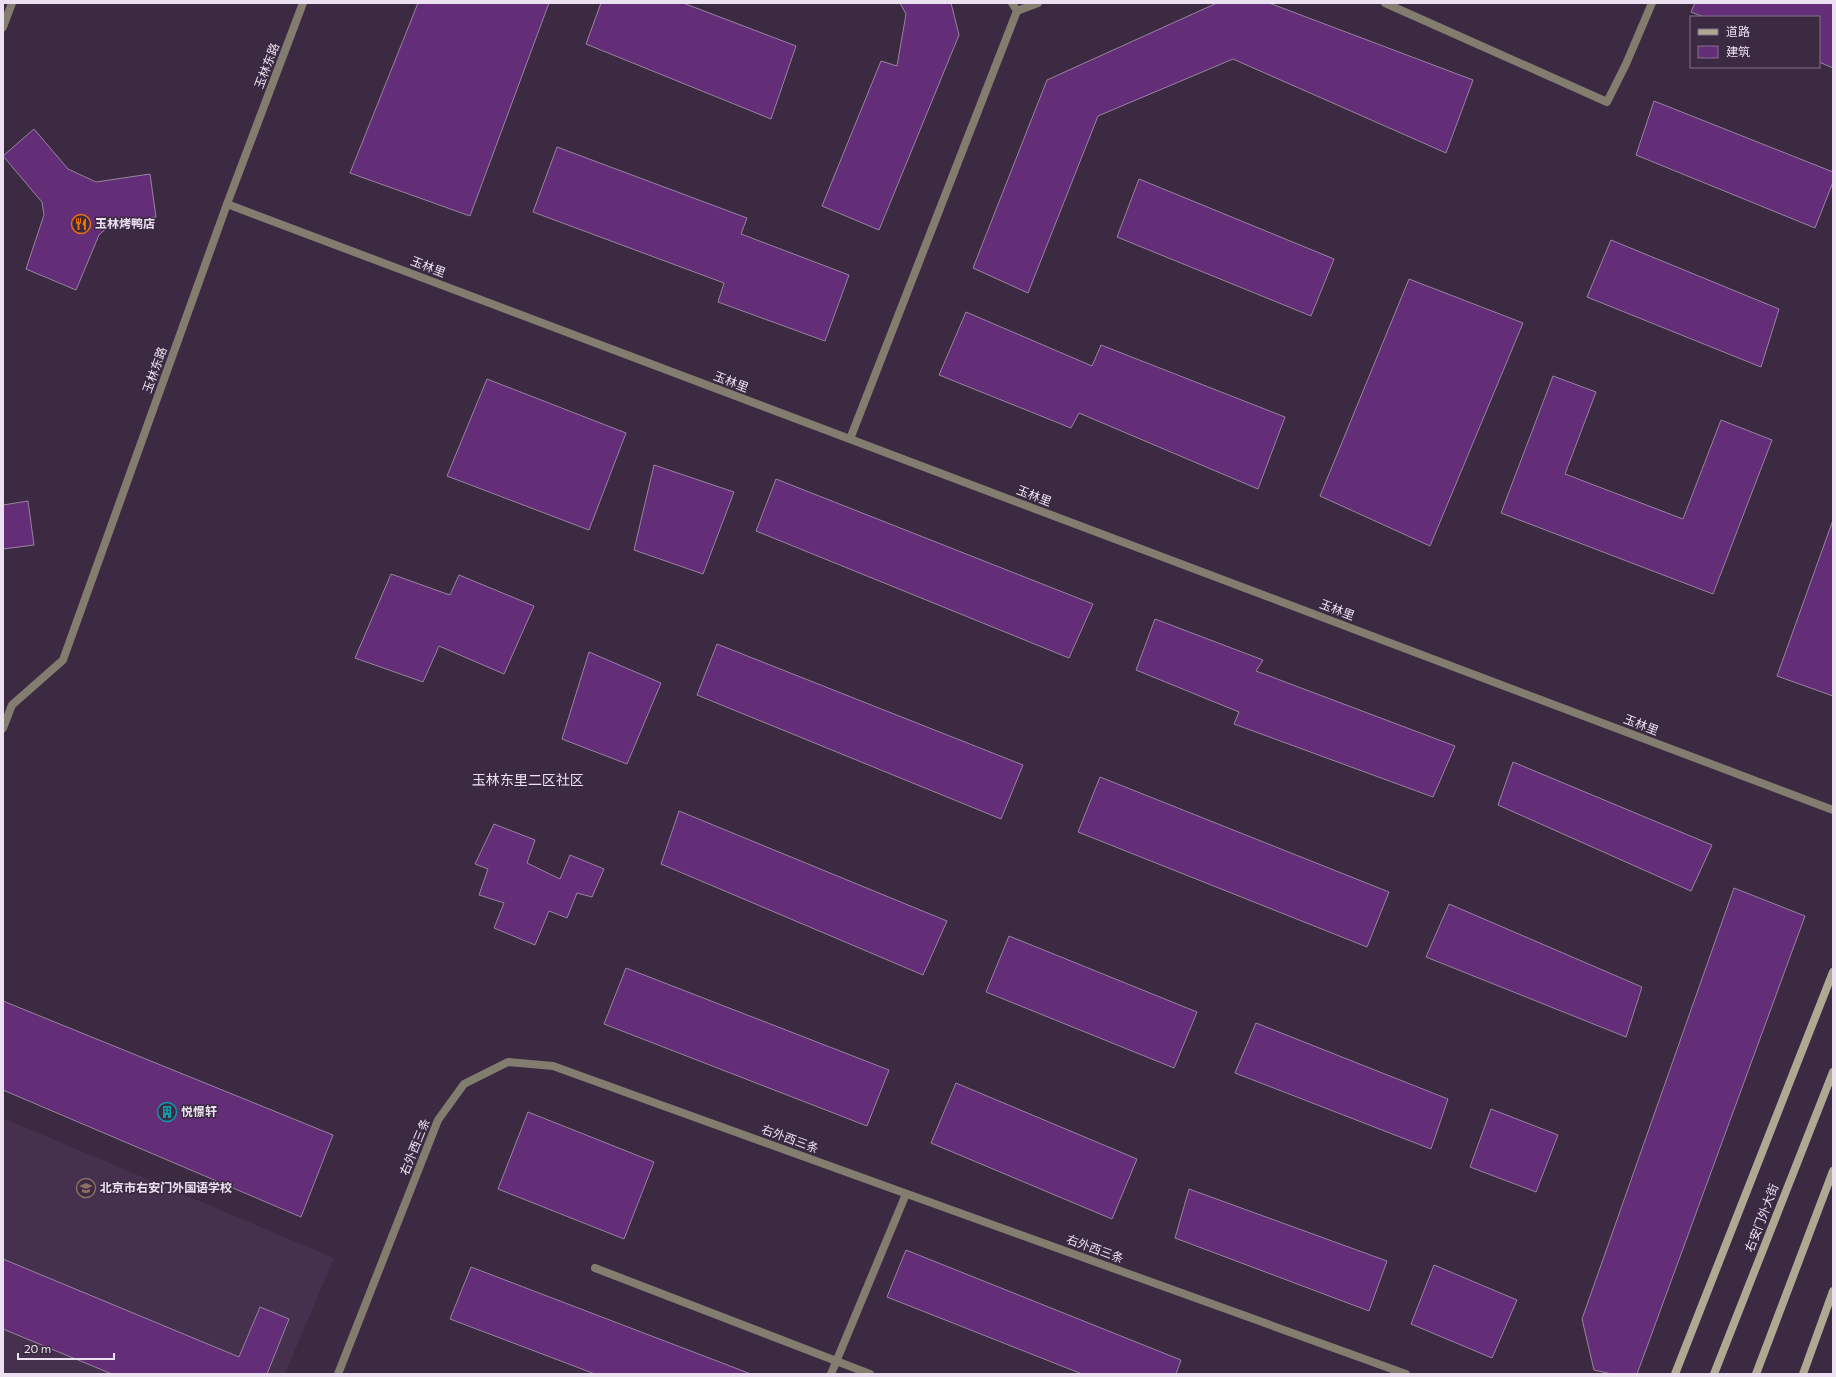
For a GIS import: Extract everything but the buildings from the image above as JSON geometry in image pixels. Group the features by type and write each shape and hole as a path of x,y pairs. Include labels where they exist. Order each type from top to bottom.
{"main road":[{"path":"1675,1374 1833,972"},
{"name":"右安门外大街","path":"1714,1374 1833,1072"},
{"path":"1756,1374 1833,1171"},
{"path":"1803,1374 1833,1291"}],"street":[{"path":"3,27 12,3"},
{"name":"玉林东路","path":"3,728 12,705 63,660 227,204 304,3"},
{"path":"1012,3 1017,11"},
{"path":"850,439 1017,11 1038,3"},
{"path":"1384,3 1606,102 1626,64 1652,3"},
{"name":"玉林里","path":"227,204 1833,810"},
{"path":"3,704 12,705"},
{"name":"右外西三条","path":"338,1374 438,1120 464,1084 508,1062 553,1066 1406,1374"},
{"path":"832,1374 906,1194"},
{"path":"595,1268 870,1374"}],"shaded area":[{"name":"北京市右安门外国语学校","path":"3,1118 334,1258 285,1374 3,1374"}],"place":[{"name":"玉林烤鸭店","path":"81,224"},
{"name":"悦憬轩","path":"167,1112"},
{"name":"北京市右安门外国语学校","path":"86,1188"}],"district":[{"name":"玉林东里二区社区","path":"528,780"}]}
